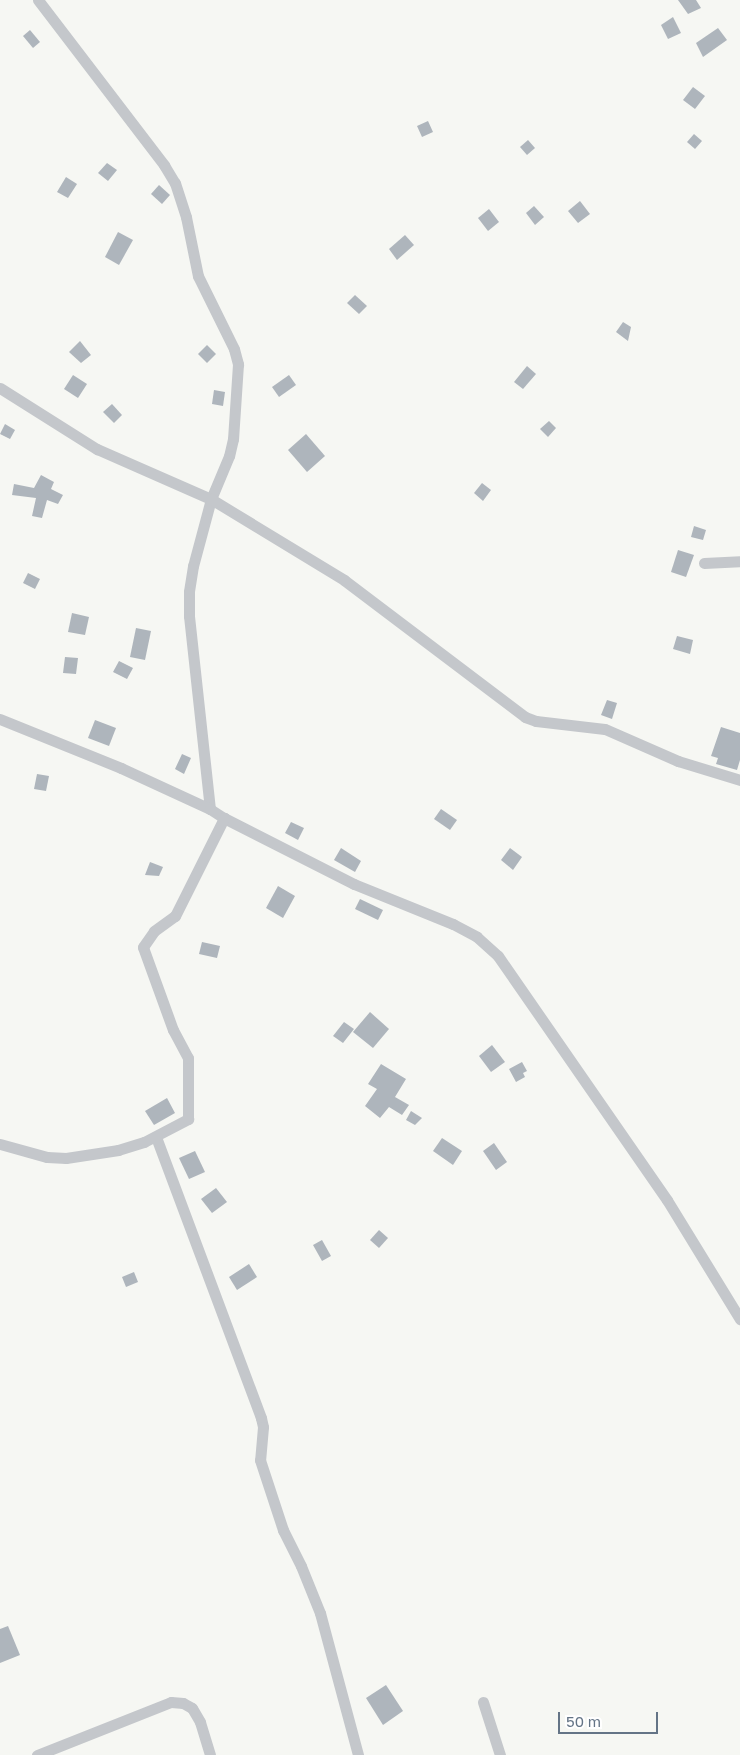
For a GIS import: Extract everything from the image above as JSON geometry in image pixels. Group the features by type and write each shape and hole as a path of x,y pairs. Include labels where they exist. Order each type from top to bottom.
{"street":[{"path":"38,0 164,165 175,183 186,217 198,276 234,349 238,364 233,439 229,456 210,499 193,566 189,616 210,809"},
{"path":"0,388 97,449 210,499 344,580 525,717 536,721 605,729 678,761 740,780"},
{"path":"704,563 740,561"},
{"path":"0,719 121,768 210,809 224,818 354,884 454,924 477,937 498,956 667,1200 740,1319"},
{"path":"0,1144 47,1157 66,1158 118,1150 156,1137 188,1119 190,1065 173,1030 143,947 154,931 175,916 224,818"},
{"path":"156,1137 261,1418 263,1427 260,1460 283,1530 301,1566 320,1613 358,1755"},
{"path":"37,1755 172,1702 183,1703 192,1708 200,1722 210,1755"},
{"path":"483,1702 500,1755"}],"building":[{"path":"678,0 696,0 701,8 688,14"},
{"path":"673,17 681,33 668,39 661,25"},
{"path":"718,28 727,40 703,57 696,43"},
{"path":"30,30 40,42 33,48 23,36"},
{"path":"693,87 705,96 695,109 683,100"},
{"path":"428,121 433,132 422,137 417,126"},
{"path":"694,134 702,141 695,149 687,142"},
{"path":"528,140 535,148 527,155 520,147"},
{"path":"107,163 117,170 108,181 98,173"},
{"path":"66,177 77,184 68,198 57,192"},
{"path":"159,185 170,195 162,204 151,194"},
{"path":"580,201 590,214 578,223 568,211"},
{"path":"534,206 544,217 535,225 526,213"},
{"path":"489,209 499,222 488,231 478,218"},
{"path":"118,232 133,240 119,265 105,257"},
{"path":"405,235 414,245 397,260 389,249"},
{"path":"355,295 367,306 359,314 347,303"},
{"path":"623,322 631,327 628,341 616,332"},
{"path":"80,341 91,355 81,363 69,352"},
{"path":"207,345 216,354 207,363 198,354"},
{"path":"527,366 536,374 523,389 514,382"},
{"path":"73,375 87,384 78,398 64,389"},
{"path":"289,375 296,385 279,397 272,387"},
{"path":"214,390 225,392 223,406 212,404"},
{"path":"112,404 122,415 114,423 103,412"},
{"path":"549,421 556,428 548,437 540,429"},
{"path":"5,424 15,430 10,439 0,434"},
{"path":"306,434 325,456 307,472 288,450"},
{"path":"41,475 54,482 51,489 63,495 58,504 47,500 42,518 32,516 36,498 12,495 14,484 34,488"},
{"path":"482,483 491,490 483,501 474,493"},
{"path":"694,526 706,530 703,540 691,537"},
{"path":"678,550 694,555 686,577 671,572"},
{"path":"28,573 40,579 35,589 23,583"},
{"path":"72,613 89,617 85,635 68,632"},
{"path":"136,628 151,631 145,660 130,657"},
{"path":"677,636 693,640 690,654 673,649"},
{"path":"65,657 78,658 76,674 63,673"},
{"path":"119,661 133,668 127,679 113,672"},
{"path":"607,700 617,703 612,719 601,715"},
{"path":"95,720 116,728 109,746 88,738"},
{"path":"721,727 740,733 740,760 737,770 716,764 718,758 711,756"},
{"path":"182,754 191,758 184,774 175,769"},
{"path":"37,774 49,776 46,791 34,789"},
{"path":"441,809 457,820 450,830 434,819"},
{"path":"291,822 304,828 298,840 285,833"},
{"path":"341,848 361,861 355,872 334,860"},
{"path":"510,848 522,857 513,870 501,860"},
{"path":"150,862 163,867 159,876 145,875"},
{"path":"278,886 295,896 283,918 266,908"},
{"path":"360,899 383,910 378,920 355,909"},
{"path":"202,942 220,946 217,958 199,954"},
{"path":"370,1012 389,1029 373,1048 353,1032"},
{"path":"344,1022 354,1029 343,1043 333,1036"},
{"path":"492,1045 505,1062 491,1072 479,1056"},
{"path":"522,1062 527,1071 523,1073 525,1077 516,1082 509,1069"},
{"path":"381,1064 406,1079 395,1097 409,1105 402,1115 389,1107 380,1118 365,1106 377,1089 368,1084"},
{"path":"167,1098 175,1113 154,1125 145,1111"},
{"path":"411,1111 422,1118 415,1125 406,1120"},
{"path":"442,1138 462,1151 453,1165 433,1151"},
{"path":"494,1143 507,1162 496,1170 483,1151"},
{"path":"195,1151 205,1172 189,1179 179,1158"},
{"path":"216,1188 227,1202 212,1213 201,1199"},
{"path":"379,1230 388,1238 379,1248 370,1240"},
{"path":"322,1240 331,1256 322,1261 313,1245"},
{"path":"249,1264 257,1277 237,1290 229,1277"},
{"path":"134,1272 138,1282 126,1287 122,1277"},
{"path":"8,1626 20,1655 0,1663 0,1629"},
{"path":"386,1685 403,1711 383,1725 366,1698"}]}
